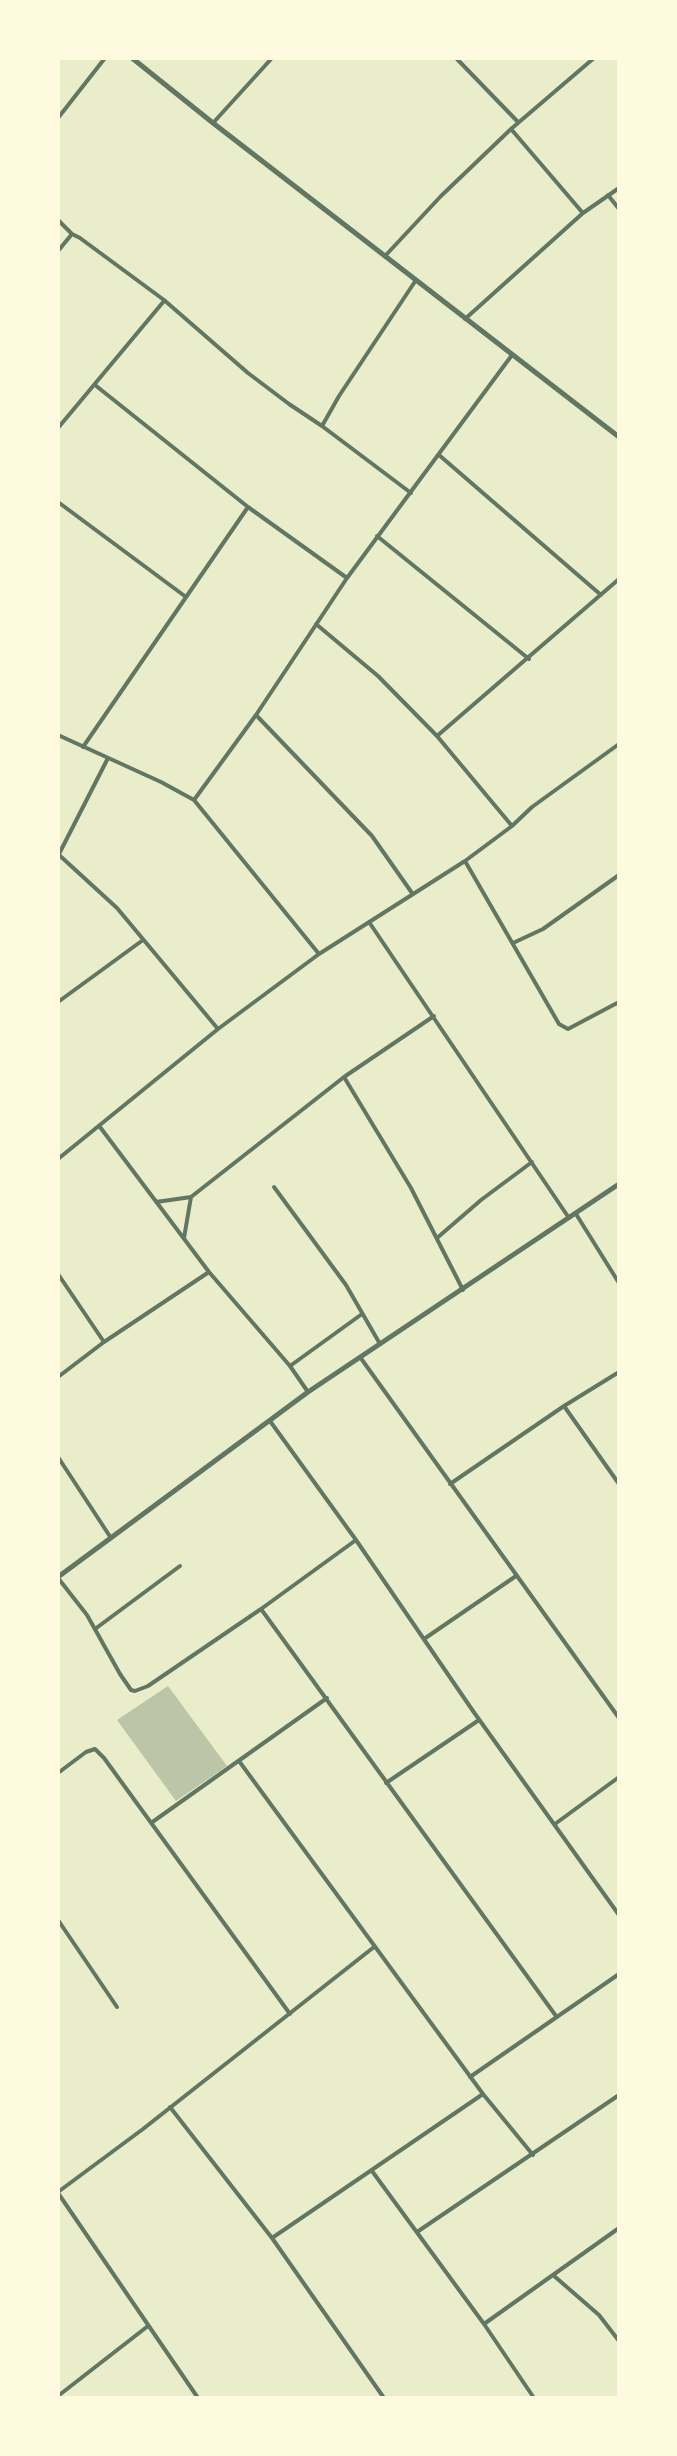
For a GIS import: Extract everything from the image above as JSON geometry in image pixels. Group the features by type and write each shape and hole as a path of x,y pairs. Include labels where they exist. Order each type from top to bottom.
{"street":[{"path":"58,118 105,58"},
{"path":"132,58 619,437"},
{"path":"213,123 272,58"},
{"path":"456,58 518,122"},
{"path":"386,255 441,196 518,122 594,58"},
{"path":"511,129 583,213"},
{"path":"465,319 583,213 619,188"},
{"path":"608,195 619,209"},
{"path":"58,220 72,234 164,300 248,373 411,493"},
{"path":"58,251 72,234"},
{"path":"322,426 416,280"},
{"path":"59,425 164,300"},
{"path":"194,800 256,715 377,536 512,355"},
{"path":"95,385 248,507 347,578"},
{"path":"439,455 601,595"},
{"path":"58,502 186,597"},
{"path":"83,747 248,507"},
{"path":"377,536 529,659"},
{"path":"437,736 619,579"},
{"path":"316,624 378,676 437,736 512,826"},
{"path":"256,715 372,836 412,893"},
{"path":"58,735 194,800 319,954"},
{"path":"58,1159 218,1029 319,954 465,861 532,807 619,744"},
{"path":"108,758 58,854 117,908 218,1029"},
{"path":"465,861 559,1024 568,1029 619,1002"},
{"path":"513,943 543,929 619,875"},
{"path":"369,922 569,1218"},
{"path":"59,999 143,940"},
{"path":"156,1202 191,1197 344,1077 434,1016"},
{"path":"344,1077 411,1188 463,1290"},
{"path":"99,1127 209,1272 290,1366 308,1392"},
{"path":"437,1238 532,1162"},
{"path":"356,1540 261,1609 148,1686 135,1691 120,1674 95,1629 58,1578 308,1392 619,1184"},
{"path":"274,1187 346,1285 380,1344"},
{"path":"184,1238 191,1197"},
{"path":"576,1214 619,1283"},
{"path":"58,1377 104,1342 209,1272"},
{"path":"58,1274 104,1342"},
{"path":"290,1366 362,1314"},
{"path":"360,1357 619,1718"},
{"path":"450,1484 619,1372"},
{"path":"564,1406 619,1484"},
{"path":"270,1421 619,1915"},
{"path":"58,1457 111,1538"},
{"path":"95,1629 180,1566"},
{"path":"424,1639 516,1576"},
{"path":"261,1609 556,2016"},
{"path":"151,1823 327,1698"},
{"path":"386,1783 479,1720"},
{"path":"58,1773 95,1749 104,1758 290,2014"},
{"path":"239,1761 470,2077 533,2155"},
{"path":"555,1824 619,1777"},
{"path":"58,1920 117,2007"},
{"path":"198,2398 58,2192 374,1947"},
{"path":"470,2077 619,1974"},
{"path":"272,2238 483,2094"},
{"path":"417,2232 619,2095"},
{"path":"170,2107 272,2238 384,2398"},
{"path":"372,2171 534,2398"},
{"path":"484,2324 619,2228"},
{"path":"553,2275 599,2315 619,2341"},
{"path":"58,2396 148,2326"}],"building":[{"path":"168,1686 227,1766 176,1801 117,1720"}]}
